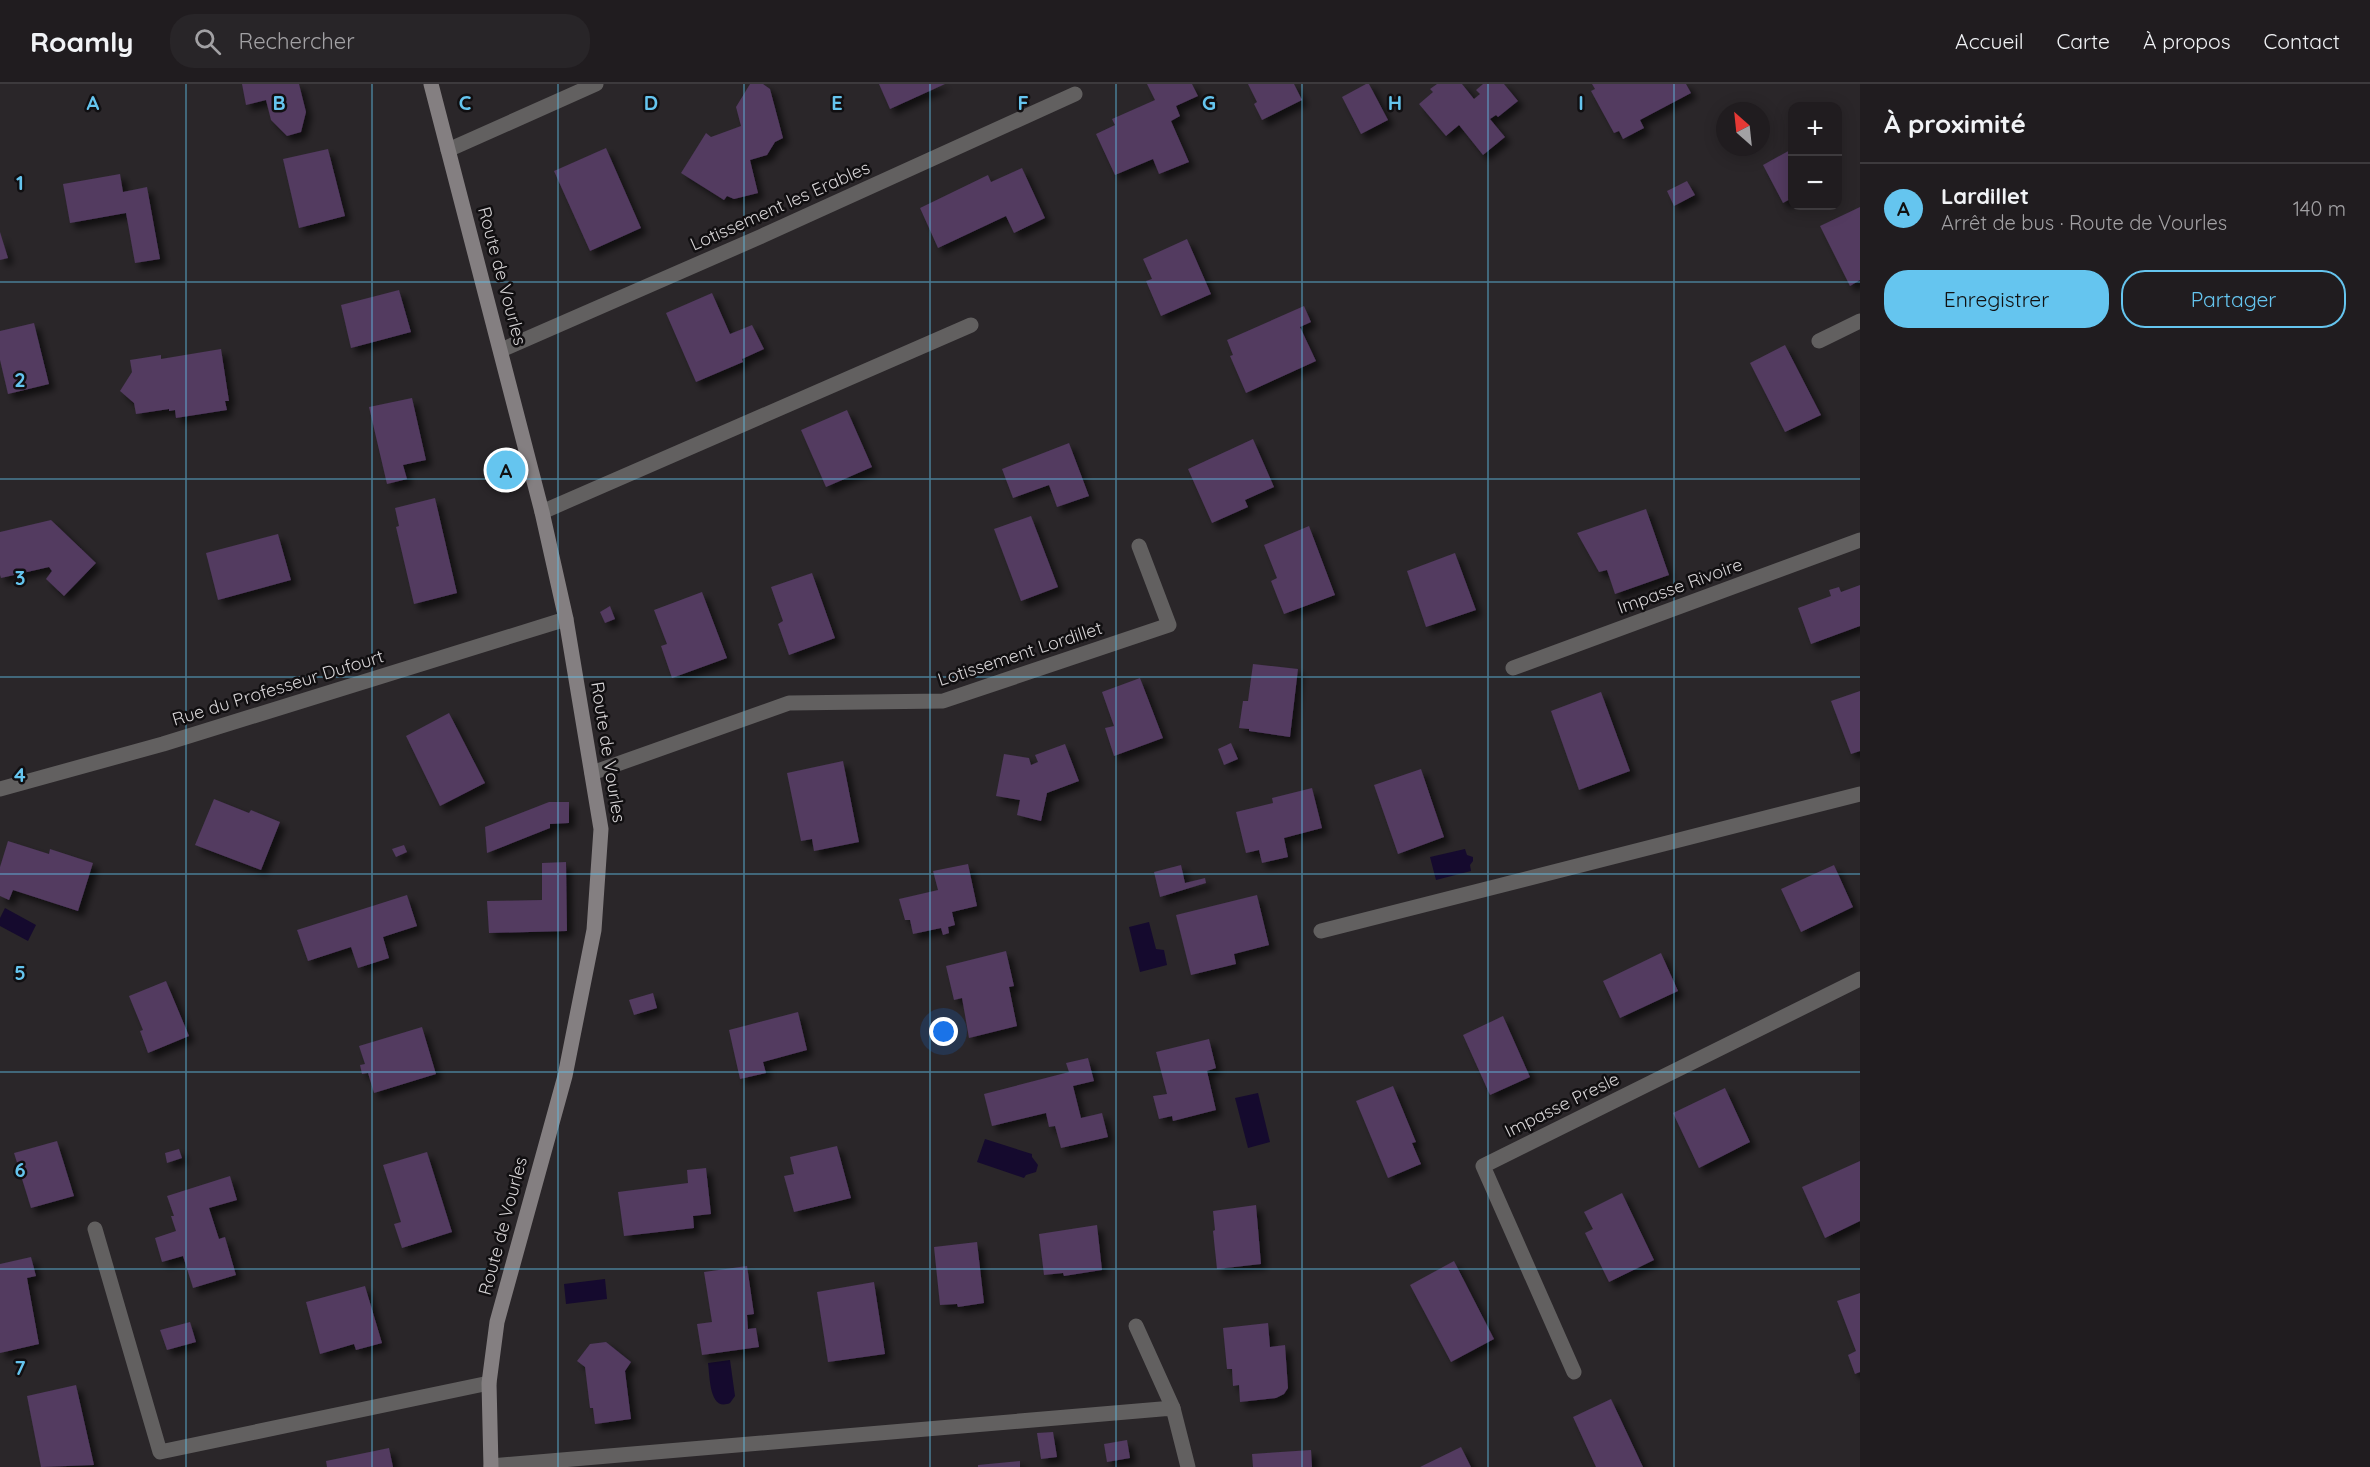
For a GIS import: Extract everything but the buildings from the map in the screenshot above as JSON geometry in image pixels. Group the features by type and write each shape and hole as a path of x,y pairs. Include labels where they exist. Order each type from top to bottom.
{"street":[{"name":"Route de Vourles","path":"431,84 542,512 566,619 601,829 594,930 565,1076 497,1322 489,1383 491,1467"},
{"path":"448,150 596,84"},
{"name":"Lotissement les Erables","path":"501,350 762,236 1075,94"},
{"path":"1819,341 1860,321"},
{"path":"542,512 971,325"},
{"name":"Impasse Rivoire","path":"1513,668 1860,540"},
{"name":"Lotissement Lordillet","path":"592,772 789,703 943,701 1169,625 1139,546"},
{"name":"Rue du Professeur Dufourt","path":"0,789 164,744 566,619"},
{"path":"1321,931 1860,794"},
{"name":"Impasse Presle","path":"1574,1372 1483,1166 1860,979"},
{"path":"95,1229 160,1452 489,1383"},
{"path":"1136,1326 1173,1408 1188,1467"},
{"path":"491,1467 1173,1408"}],"shaded area":[{"path":"1465,849 1467,855 1473,857 1470,865 1471,871 1436,880 1430,857"},
{"path":"5,908 36,925 28,941 0,926 0,918"},
{"path":"1149,922 1156,949 1164,950 1167,965 1140,972 1129,927"},
{"path":"1258,1093 1270,1142 1248,1148 1235,1098"},
{"path":"985,1139 1032,1154 1038,1165 1036,1172 1024,1178 977,1162"},
{"path":"605,1279 607,1299 566,1304 564,1284"},
{"path":"730,1360 735,1396 730,1403 718,1403 710,1384 708,1363"}],"place":[{"name":"Lardillet","path":"506,470"}]}
